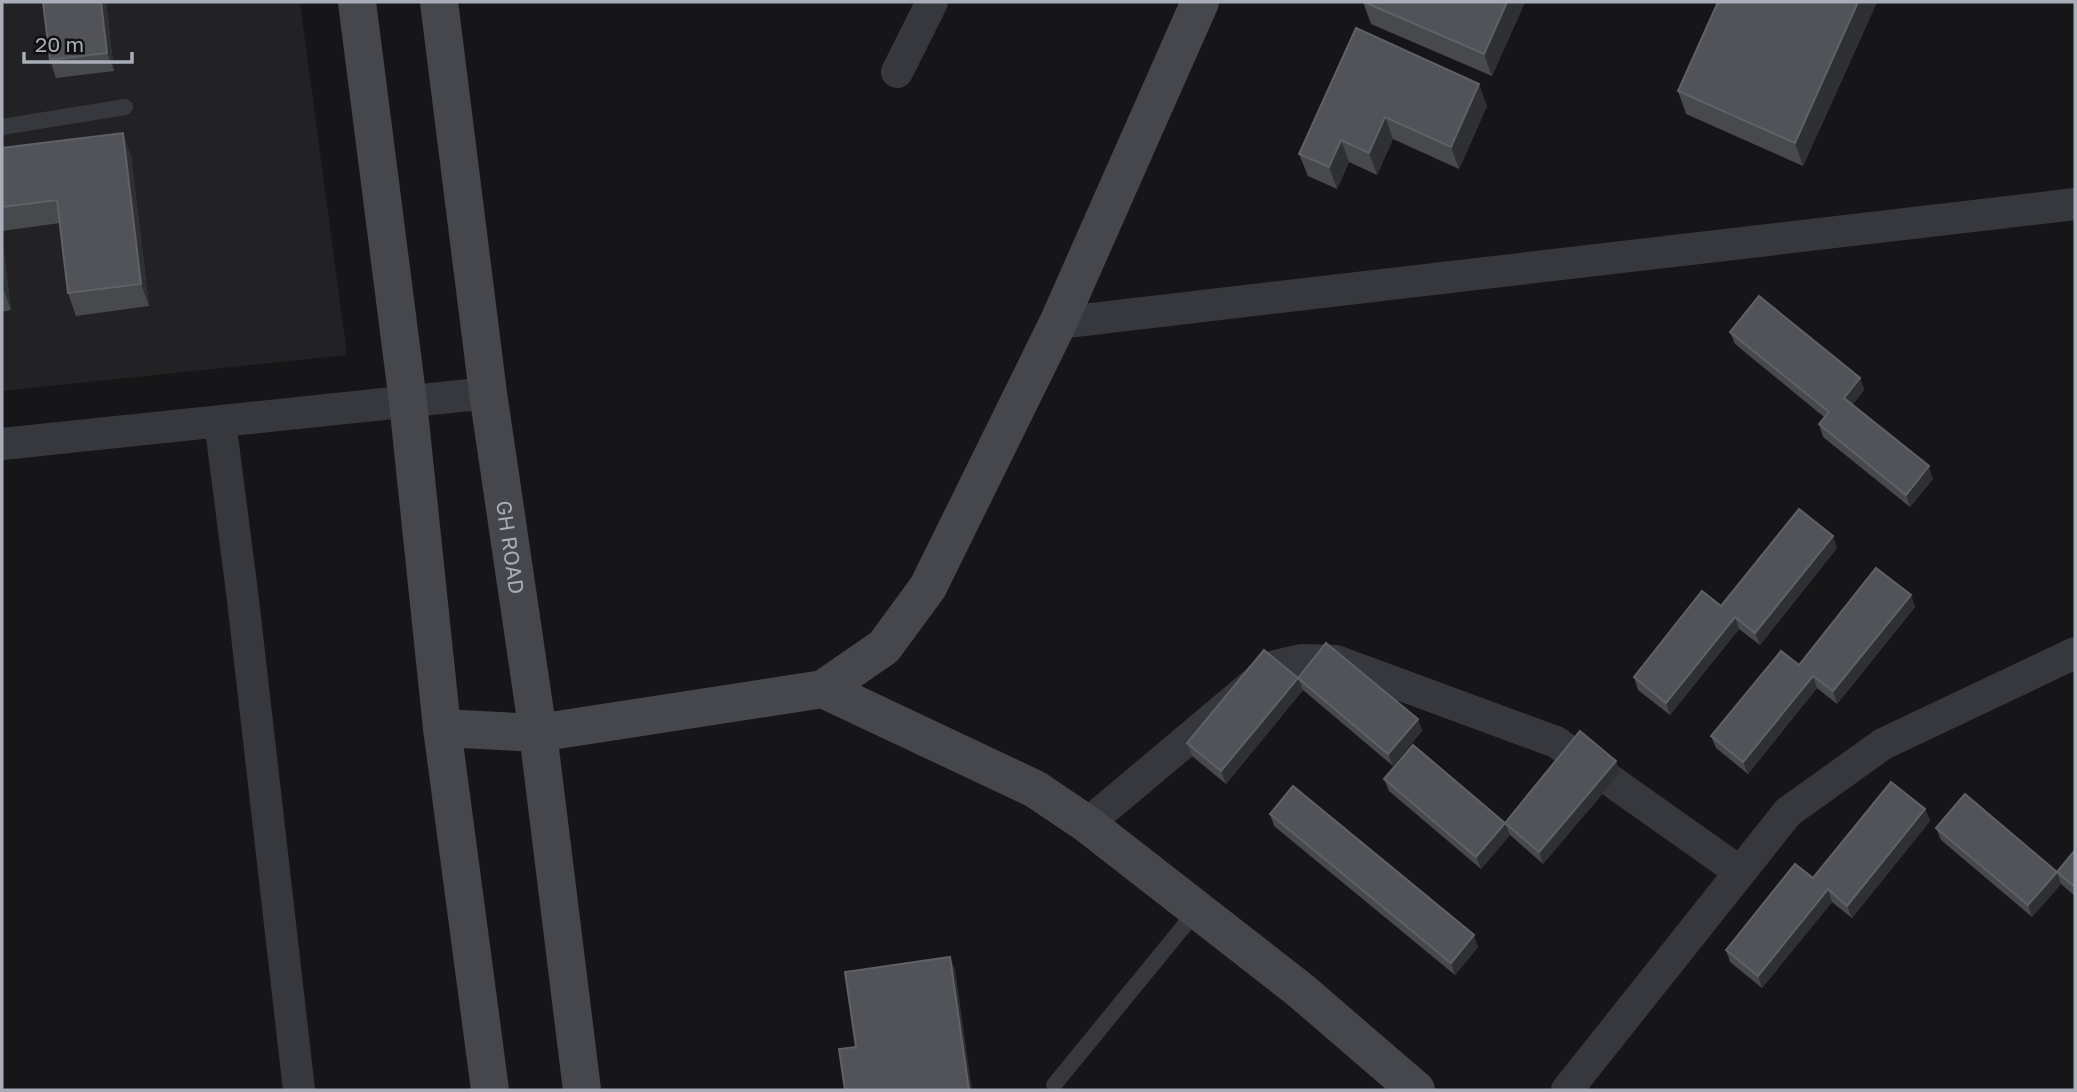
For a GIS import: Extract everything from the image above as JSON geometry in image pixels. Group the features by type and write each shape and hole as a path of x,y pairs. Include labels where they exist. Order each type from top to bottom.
{"main road":[{"path":"357,2 408,402 442,728 490,1090"},
{"name":"GH ROAD","path":"439,2 488,393 538,733 582,1090"},
{"path":"442,728 538,733 823,690 884,647 929,587 1058,323 1200,2"},
{"path":"823,690 1035,789 1087,824 1300,990 1416,1090"}],"street":[{"path":"897,72 932,2"},
{"path":"1058,323 2075,204"},
{"path":"2,444 488,393"},
{"path":"219,421 243,600 299,1090"},
{"path":"1567,1090 1788,812 1883,744 2075,653"},
{"path":"1087,824 1275,666 1301,660 1336,661 1556,742 1740,872"}],"lane":[{"path":"2,127 125,107"},
{"path":"1055,1085 1197,910"}],"shaded area":[{"path":"2,2 300,2 347,355 2,391"}],"building":[{"path":"43,2 101,2 107,53 50,60"},
{"path":"1364,2 1507,2 1484,54"},
{"path":"1718,2 1858,2 1795,143 1678,91"},
{"path":"1356,28 1479,84 1451,147 1385,117 1369,153 1341,140 1329,167 1299,154"},
{"path":"123,133 141,284 68,293 57,200 2,207 2,148"},
{"path":"1759,296 1860,378 1844,398 1929,466 1906,495 1819,424 1829,412 1730,332"},
{"path":"1799,509 1833,536 1755,633 1735,617 1666,703 1634,677 1702,591 1721,606"},
{"path":"1876,568 1911,595 1833,691 1813,676 1743,762 1711,736 1781,651 1799,665"},
{"path":"1326,643 1418,719 1388,754 1298,678"},
{"path":"1264,650 1298,678 1221,771 1187,743"},
{"path":"1580,731 1616,761 1539,852 1505,823"},
{"path":"1413,745 1505,823 1476,857 1384,779"},
{"path":"1891,782 1925,809 1847,906 1828,889 1758,976 1726,950 1795,864 1813,878"},
{"path":"1293,786 1474,935 1451,963 1270,814"},
{"path":"1965,794 2057,872 2028,905 1936,828"},
{"path":"2075,850 2075,887 2057,872"},
{"path":"950,957 969,1090 845,1090 839,1049 856,1047 845,972"}]}
